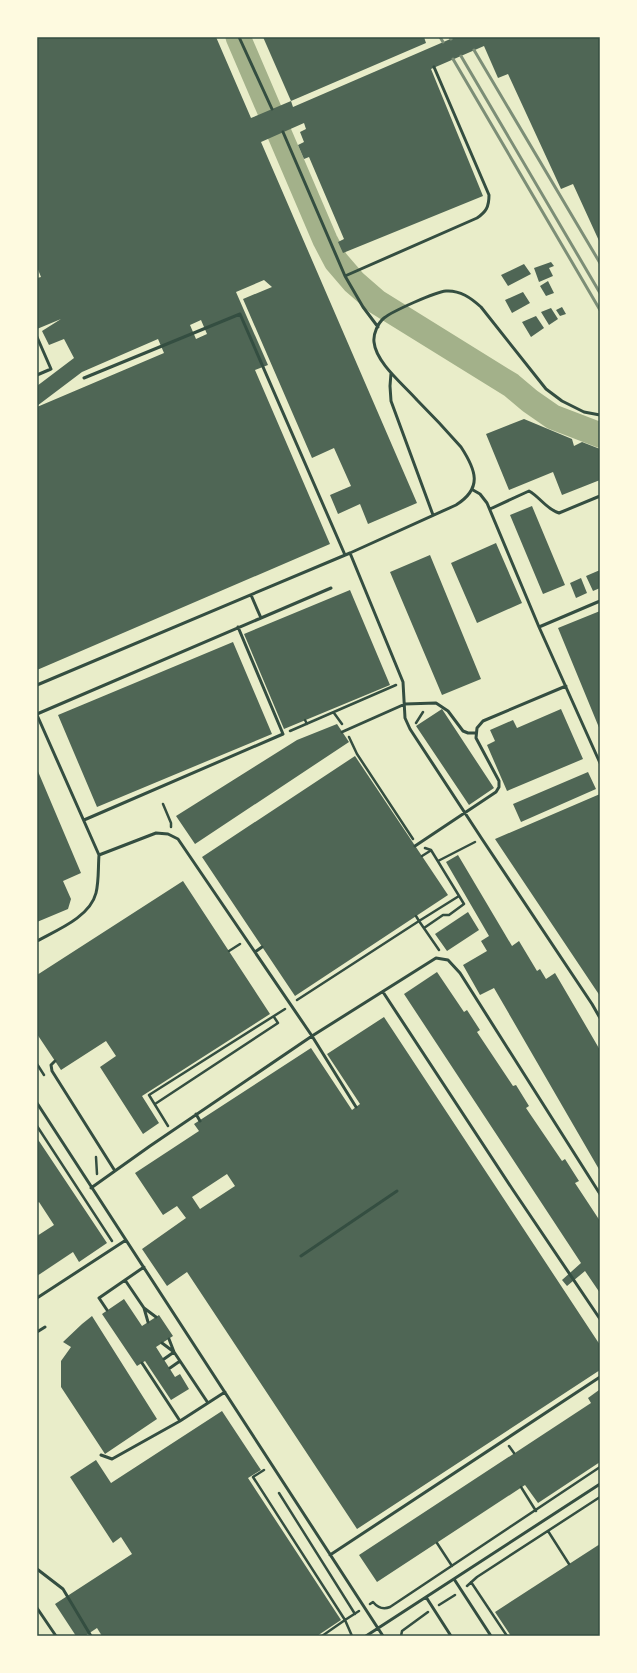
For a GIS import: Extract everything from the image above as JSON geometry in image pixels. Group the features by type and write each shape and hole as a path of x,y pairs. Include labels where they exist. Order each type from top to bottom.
{"lane":[{"path":"239,37 272,110"},
{"path":"345,276 477,218 485,213 489,204 489,195 434,67"},
{"path":"283,132 345,276 363,307 378,327"},
{"path":"37,685 350,553 456,505 473,490 474,470 462,446 391,373 377,352 374,343 374,334 384,317 437,293 450,291 469,297 481,307 546,389 562,401 584,412 600,415"},
{"path":"84,378 240,314 345,555"},
{"path":"37,337 51,369 37,375"},
{"path":"391,373 391,401 433,515"},
{"path":"473,490 480,494 490,509 539,627 600,763"},
{"path":"490,509 529,491 538,496 552,511 559,513 600,496"},
{"path":"350,553 403,682 405,718 410,729 600,1018"},
{"path":"37,941 69,922 87,908 96,894 99,855 37,715 331,588"},
{"path":"251,595 260,618"},
{"path":"539,627 600,601"},
{"path":"84,820 283,734 238,627"},
{"path":"416,845 496,792 500,787 499,780 476,738 477,728 483,721 566,686"},
{"path":"344,731 405,704 436,703 448,710 464,731 468,733 476,733"},
{"path":"99,855 156,833 162,832 178,839 291,1004 356,1107"},
{"path":"255,952 262,947"},
{"path":"91,1188 171,1131 312,1036 383,992 432,959 441,958 448,960 464,980 600,1194"},
{"path":"383,992 600,1319"},
{"path":"55,1061 51,1065 52,1071 115,1171"},
{"path":"37,1103 364,1608 384,1636"},
{"path":"196,1114 200,1121"},
{"path":"301,1256 398,1191"},
{"path":"37,1298 126,1240"},
{"path":"107,1310 99,1298 144,1267"},
{"path":"125,1280 144,1308 148,1322"},
{"path":"144,1308 156,1317"},
{"path":"37,1332 46,1327"},
{"path":"169,1339 174,1352 208,1403"},
{"path":"162,1343 174,1352"},
{"path":"164,1359 174,1352"},
{"path":"170,1368 180,1361"},
{"path":"142,1363 180,1421"},
{"path":"147,1372 150,1369"},
{"path":"152,1380 156,1377"},
{"path":"330,1555 600,1377"},
{"path":"101,1455 112,1460 180,1421 225,1392"},
{"path":"366,1636 600,1484"},
{"path":"37,1569 63,1589 91,1636"},
{"path":"454,1579 491,1636"},
{"path":"426,1597 451,1636"},
{"path":"37,1608 56,1636"}],"path":[{"path":"290,732 379,691 403,682"},
{"path":"334,713 344,731"},
{"path":"305,720 307,724"},
{"path":"352,742 357,754 416,845 431,850 464,904 449,915 443,915 424,928"},
{"path":"162,804 171,823 171,835"},
{"path":"438,862 482,839"},
{"path":"422,856 431,850"},
{"path":"171,1131 149,1095 188,1068 274,1017 291,1004 459,896"},
{"path":"434,912 438,918"},
{"path":"416,916 448,960"},
{"path":"155,1104 278,1023 274,1017"},
{"path":"37,1064 46,1078"},
{"path":"37,1126 116,1247"},
{"path":"92,1152 96,1158 97,1183"},
{"path":"260,1464 268,1477"},
{"path":"368,1596 380,1608 386,1609 390,1607 600,1467"},
{"path":"264,1470 253,1477 345,1620 352,1636"},
{"path":"276,1490 355,1614"},
{"path":"401,1636 402,1631 433,1608 462,1591 476,1577 600,1497"},
{"path":"437,1543 452,1566"},
{"path":"471,1582 507,1636"},
{"path":"322,1636 373,1602"}],"building":[{"path":"37,37 216,37 251,118 291,101 293,107 455,37 600,37 600,243 573,184 561,189 508,74 498,78 484,46 431,69 483,196 343,253 338,242 344,239 309,157 304,159 298,145 304,142 300,132 306,129 304,123 261,142 417,503 368,524 360,504 338,514 330,495 351,486 334,448 312,458 243,299 272,287 264,280 236,292 268,365 255,370 330,544 37,670 37,407 164,353 158,339 82,372 37,406 37,386 74,358 64,339 49,345 42,331 61,319 37,329 37,278 41,277 37,267","holes":["201,320 207,334 196,339 190,325"]},
{"path":"263,37 424,37 426,43 291,101"},
{"path":"551,262 554,266 549,268 553,276 539,282 534,268"},
{"path":"524,264 531,274 508,286 501,275"},
{"path":"548,281 554,293 546,296 540,286"},
{"path":"523,292 530,303 512,313 505,300"},
{"path":"562,307 566,314 560,316 556,310"},
{"path":"551,308 558,319 549,325 541,312"},
{"path":"536,316 544,328 531,337 522,322"},
{"path":"524,419 572,439 574,446 582,442 600,449 600,480 562,495 553,472 509,490 486,434"},
{"path":"532,506 565,585 543,594 510,515"},
{"path":"496,543 522,603 477,623 451,563"},
{"path":"430,555 481,679 442,695 390,572"},
{"path":"600,570 600,588 593,591 586,576"},
{"path":"581,578 587,593 576,598 570,583"},
{"path":"350,590 390,685 284,729 244,634"},
{"path":"600,611 600,730 558,628"},
{"path":"233,642 272,734 97,807 58,715"},
{"path":"442,709 494,788 469,805 416,726"},
{"path":"561,709 583,759 507,791 487,745 495,741 490,730 513,720 517,728"},
{"path":"337,724 349,742 195,844 176,816 297,740"},
{"path":"355,756 448,895 295,996 202,857"},
{"path":"37,769 81,873 63,881 71,899 68,909 37,922"},
{"path":"588,772 596,789 521,822 513,804"},
{"path":"600,794 600,996 495,839"},
{"path":"458,855 512,946 519,941 537,971 540,969 546,979 555,973 600,1050 600,1171 494,988 480,995 463,965 487,951 481,941 489,936 446,862"},
{"path":"183,881 270,1014 142,1096 159,1123 143,1134 100,1067 116,1056 106,1041 61,1070 37,1034 37,975"},
{"path":"468,912 479,930 447,951 435,934"},
{"path":"437,972 464,1012 467,1010 480,1030 477,1032 513,1086 516,1085 529,1106 526,1108 562,1161 565,1159 579,1181 575,1183 600,1221 600,1293 585,1271 567,1286 562,1280 581,1263 404,994"},
{"path":"384,1017 600,1345 600,1370 357,1529 187,1272 167,1286 142,1249 186,1218 177,1206 163,1215 135,1173 199,1131 194,1124 311,1048 352,1110 360,1104 327,1054","holes":["227,1174 235,1186 200,1209 192,1197"]},
{"path":"37,1138 107,1243 79,1262 73,1252 37,1276 37,1236 54,1225 39,1202 37,1203"},
{"path":"124,1299 142,1326 159,1315 173,1336 156,1347 175,1377 180,1374 189,1389 171,1400 145,1361 137,1366 102,1314"},
{"path":"92,1316 157,1419 105,1454 61,1387 61,1361 71,1347 63,1342"},
{"path":"599,1390 600,1462 538,1503 525,1485 377,1582 359,1555 591,1403 588,1398"},
{"path":"222,1411 261,1470 248,1478 341,1620 317,1636 102,1636 97,1628 85,1636 76,1636 55,1604 132,1554 121,1537 113,1543 70,1477 96,1460 111,1483"},
{"path":"600,1544 600,1636 511,1636 495,1612"}],"waterway":[{"path":"238,37 325,240 336,261 354,282 377,302 511,385 530,401 553,417 600,435"},
{"path":"411,323 488,368 512,384 530,401 553,417 600,435"}],"railway":[{"path":"440,37 443,42"},
{"path":"474,50 600,263"},
{"path":"461,56 600,293"},
{"path":"453,59 600,310"}]}
